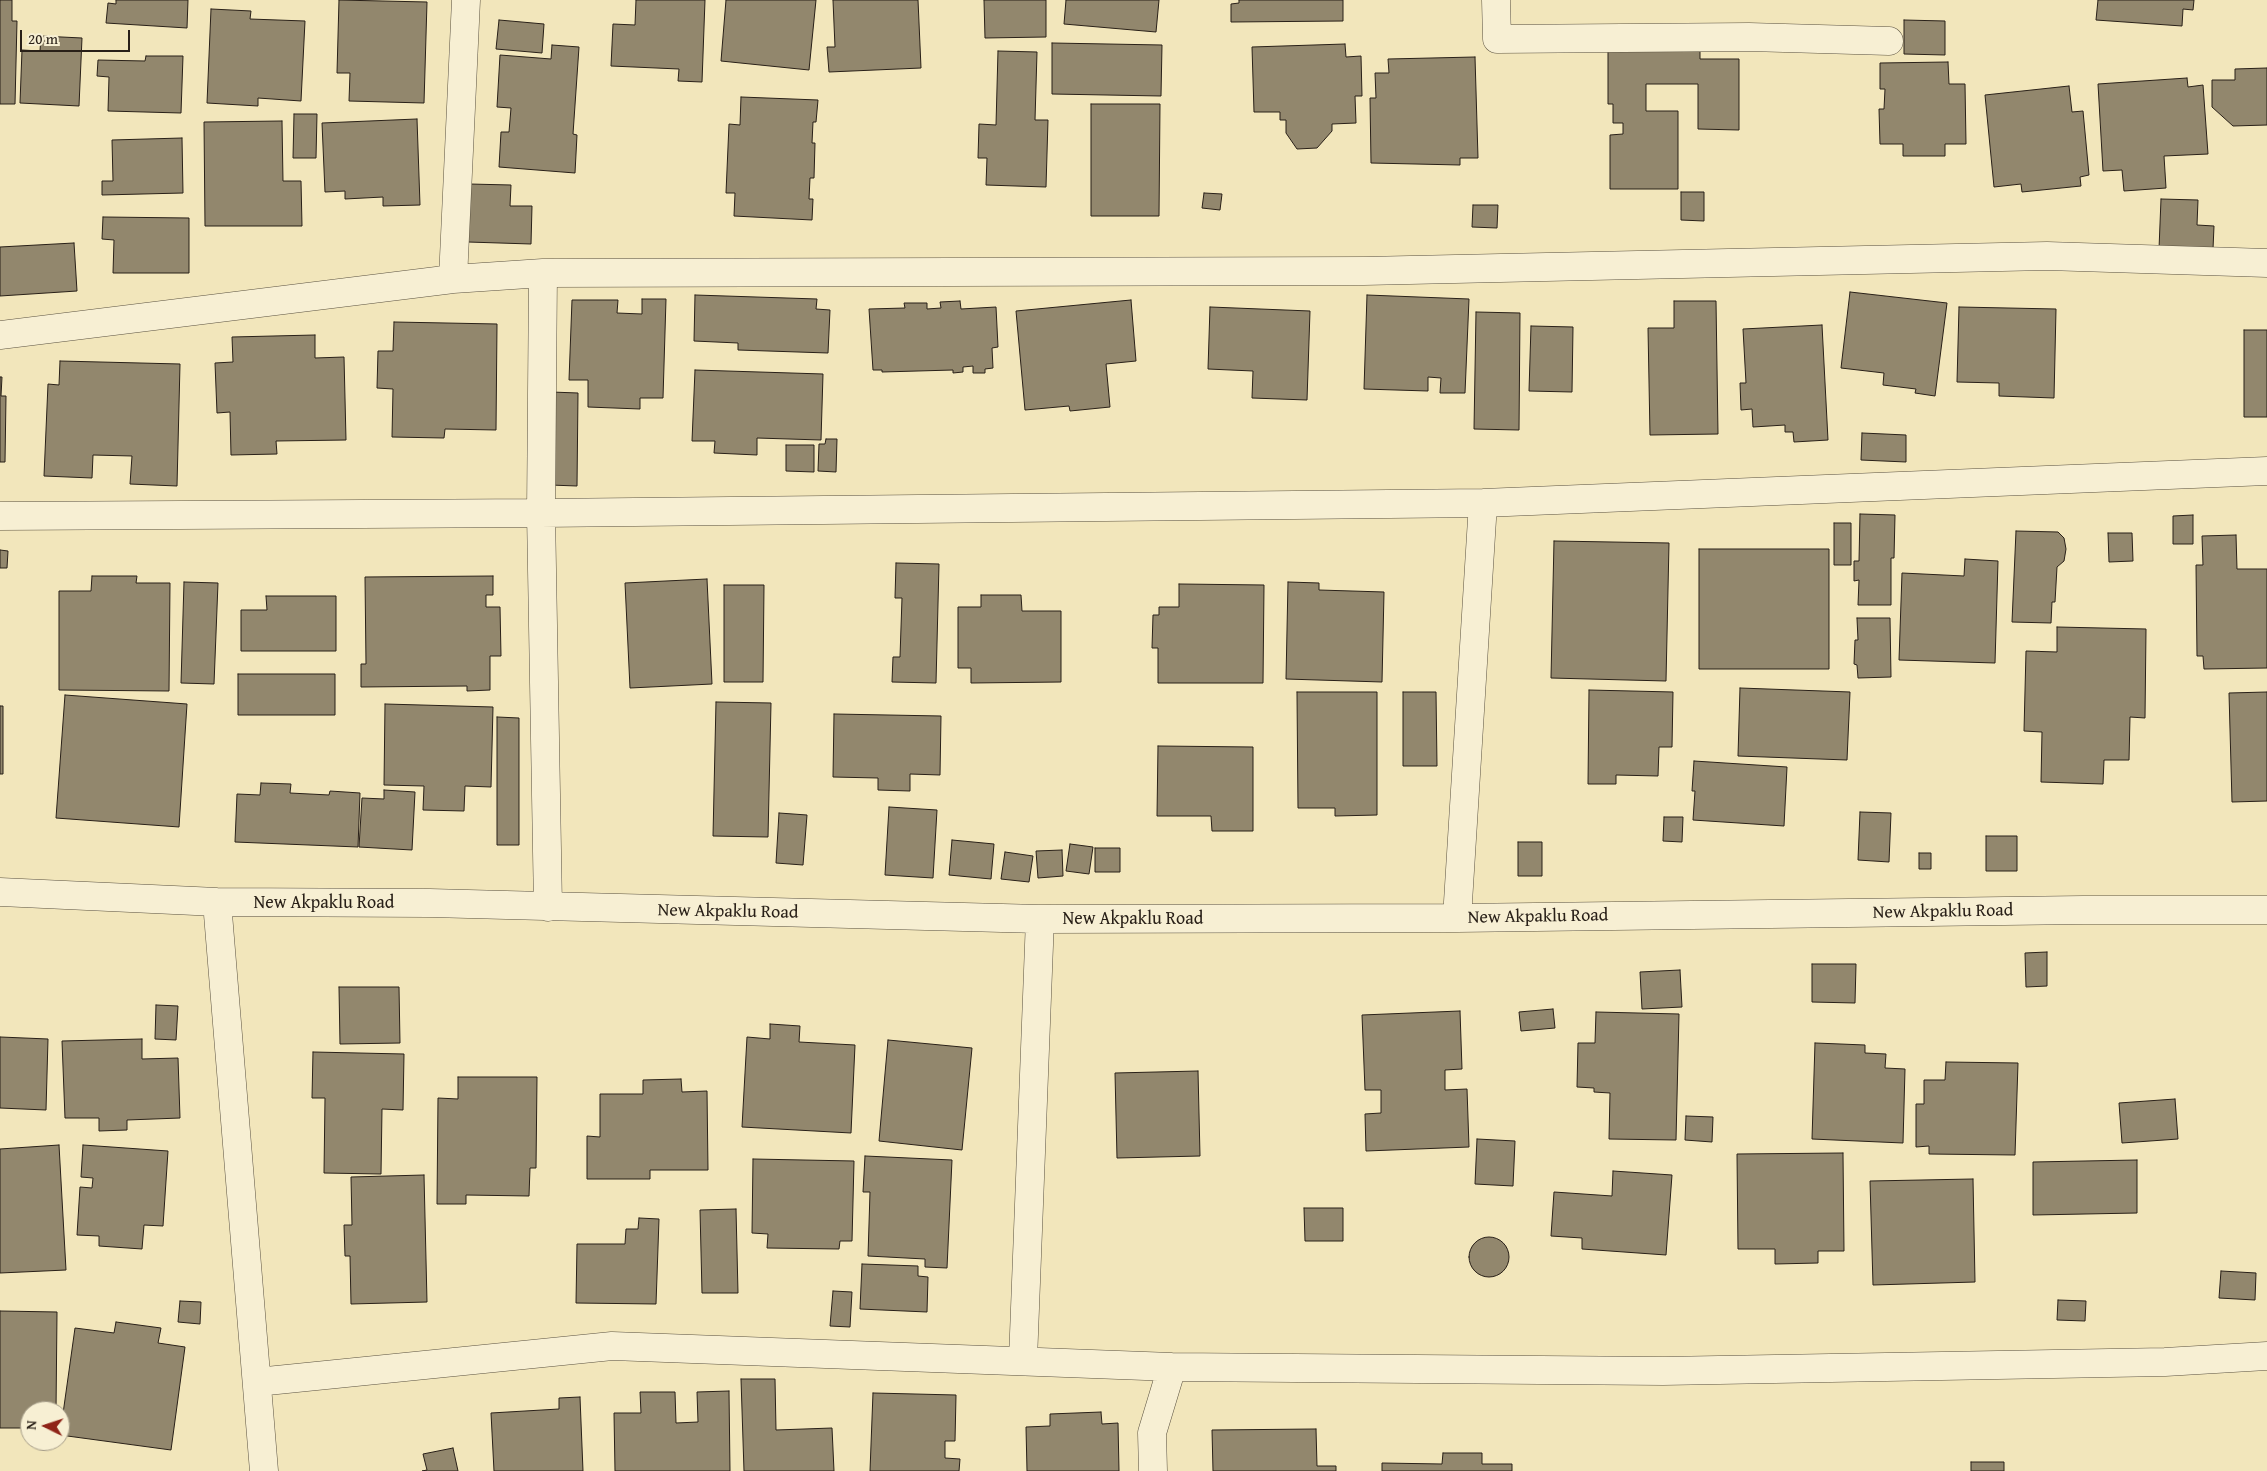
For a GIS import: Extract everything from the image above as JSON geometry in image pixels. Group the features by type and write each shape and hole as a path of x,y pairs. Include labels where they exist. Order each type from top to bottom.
{"street":[{"path":"453,278 466,0"},
{"path":"1496,0 1497,38 1749,37 1889,42"},
{"path":"0,336 453,278 543,273 1364,271 2047,256 2267,263"},
{"path":"543,273 541,513 548,907"},
{"path":"0,516 541,513 1483,503 2267,471"},
{"path":"1457,918 1483,503"},
{"name":"New Akpaklu Road","path":"0,892 217,902 430,903 1040,919 1457,918 2083,910 2267,910"},
{"path":"217,902 264,1471"},
{"path":"1023,1360 1040,919"},
{"path":"257,1382 612,1346 1172,1366 1663,1372 2165,1362 2267,1356"},
{"path":"1153,1471 1152,1433 1172,1366"}],"building":[{"path":"0,0 12,0 12,21 17,21 15,104 0,104"},
{"path":"116,0 188,0 187,28 106,23 108,3 116,4"},
{"path":"339,0 427,2 424,103 349,101 350,73 337,73"},
{"path":"636,0 705,0 702,82 678,81 679,69 611,66 613,24 635,25"},
{"path":"726,0 816,0 809,70 721,61"},
{"path":"833,0 918,0 921,68 829,72 827,47 835,47"},
{"path":"984,0 1046,0 1046,37 985,38"},
{"path":"1066,0 1159,0 1156,32 1064,24"},
{"path":"1239,0 1343,0 1343,21 1231,22 1231,4 1239,3"},
{"path":"2098,0 2194,0 2193,10 2183,9 2182,26 2096,20"},
{"path":"211,9 251,11 250,19 305,21 301,101 258,98 258,106 207,103"},
{"path":"499,20 544,24 542,53 496,49"},
{"path":"1904,20 1945,21 1945,55 1904,54"},
{"path":"41,36 82,38 79,106 20,103 22,50 40,51"},
{"path":"1052,43 1162,45 1161,96 1052,94"},
{"path":"1345,44 1346,57 1361,56 1362,96 1355,96 1356,123 1332,124 1332,131 1317,148 1297,149 1286,133 1286,120 1280,120 1280,112 1254,112 1252,47"},
{"path":"552,45 579,47 573,134 577,135 575,173 499,167 501,132 509,132 511,108 497,107 500,55 551,59"},
{"path":"998,51 1037,52 1035,120 1048,120 1046,187 986,185 987,158 978,158 979,124 996,125"},
{"path":"1608,51 1700,51 1700,59 1739,59 1739,130 1698,129 1698,84 1646,84 1646,111 1678,111 1678,189 1610,189 1610,135 1623,134 1623,123 1613,123 1613,104 1608,104"},
{"path":"146,56 183,56 181,113 108,111 109,77 97,76 98,60 145,61"},
{"path":"1475,57 1478,158 1460,158 1460,165 1371,163 1370,98 1376,98 1375,73 1389,73 1388,59"},
{"path":"1948,62 1949,84 1965,84 1966,144 1945,144 1945,156 1903,156 1903,144 1880,144 1879,109 1884,109 1885,89 1880,89 1880,63"},
{"path":"2267,68 2267,125 2233,126 2212,107 2212,80 2235,80 2235,69"},
{"path":"2187,78 2188,87 2203,85 2208,154 2164,156 2166,188 2124,191 2122,170 2103,171 2098,84"},
{"path":"2069,86 2072,112 2083,111 2089,175 2080,177 2081,186 2022,192 2021,184 1994,187 1985,95"},
{"path":"741,97 818,100 816,122 813,122 812,143 815,143 814,178 810,178 809,199 813,199 812,220 734,216 735,193 726,193 729,124 740,125"},
{"path":"1091,104 1160,104 1159,216 1091,216"},
{"path":"294,114 317,114 316,158 293,158"},
{"path":"417,119 420,205 383,206 383,197 345,199 345,191 325,192 322,123"},
{"path":"282,121 283,181 301,181 302,226 205,226 204,122"},
{"path":"182,138 183,193 102,195 102,181 113,181 112,140"},
{"path":"469,184 511,185 510,206 532,206 531,244 468,242"},
{"path":"1681,192 1704,192 1704,221 1681,220"},
{"path":"1204,193 1222,194 1220,210 1202,208"},
{"path":"2161,199 2198,200 2197,225 2214,226 2213,249 2159,249"},
{"path":"1473,205 1498,205 1497,228 1472,227"},
{"path":"103,217 189,218 189,273 113,273 114,240 102,239"},
{"path":"74,243 77,291 0,296 0,247"},
{"path":"1850,292 1947,303 1935,396 1915,393 1916,389 1883,385 1884,373 1841,368"},
{"path":"695,295 817,299 816,309 830,310 828,353 738,350 738,343 694,341"},
{"path":"1367,295 1469,299 1465,393 1440,393 1441,378 1428,377 1428,391 1364,389"},
{"path":"642,299 666,299 663,398 640,398 640,409 588,407 588,380 569,380 572,300 618,300 617,313 642,314"},
{"path":"1131,300 1136,361 1106,364 1110,407 1070,411 1069,406 1025,410 1016,311"},
{"path":"960,301 961,309 996,307 998,347 992,348 993,368 985,369 985,373 973,373 973,366 963,367 963,372 953,373 953,370 882,372 882,370 873,370 869,309 905,308 904,303 927,303 927,309 941,308 940,302"},
{"path":"1674,301 1716,301 1718,434 1650,435 1648,328 1674,328"},
{"path":"1210,307 1310,311 1307,400 1252,398 1253,371 1208,369"},
{"path":"1959,307 2056,309 2054,398 1999,396 1999,383 1957,382"},
{"path":"1476,312 1520,313 1519,430 1474,429"},
{"path":"394,322 497,324 496,430 445,429 444,438 392,437 393,389 377,388 378,351 393,351"},
{"path":"1822,325 1828,440 1794,442 1793,432 1785,432 1785,425 1753,427 1752,409 1741,410 1740,383 1746,383 1743,329"},
{"path":"1531,326 1573,327 1572,392 1529,391"},
{"path":"2244,330 2267,330 2267,417 2244,417"},
{"path":"315,335 315,358 344,357 346,440 276,441 277,454 231,455 230,412 217,413 215,363 233,362 232,337"},
{"path":"60,361 180,364 177,486 130,484 132,456 93,455 92,478 44,476 48,384 59,385"},
{"path":"695,370 823,374 821,440 757,438 757,455 714,453 715,441 692,441"},
{"path":"0,377 2,377 1,396 6,396 5,462 0,462"},
{"path":"551,392 578,393 577,486 550,485"},
{"path":"1862,433 1906,435 1906,462 1861,460"},
{"path":"826,439 837,439 836,472 818,471 819,444 825,444"},
{"path":"786,445 814,445 814,472 786,471"},
{"path":"1860,514 1895,515 1894,558 1891,558 1891,605 1858,605 1859,580 1854,581 1854,561 1859,561"},
{"path":"2193,515 2193,544 2173,544 2173,516"},
{"path":"1834,523 1851,523 1851,565 1834,565"},
{"path":"2016,531 2058,532 2064,538 2066,549 2064,561 2057,567 2055,602 2052,602 2051,623 2012,622"},
{"path":"2108,533 2132,533 2133,561 2109,562"},
{"path":"2236,535 2237,569 2267,569 2267,668 2204,669 2203,656 2197,656 2196,565 2203,565 2202,536"},
{"path":"1554,541 1669,543 1666,681 1551,678"},
{"path":"1699,549 1829,549 1829,669 1699,669"},
{"path":"0,550 8,551 7,568 0,568"},
{"path":"1965,559 1998,561 1995,663 1899,660 1902,573 1964,576"},
{"path":"896,563 939,564 936,683 892,682 893,657 900,657 902,598 895,598"},
{"path":"92,576 137,576 136,583 170,583 169,691 59,690 59,591 91,591"},
{"path":"493,576 493,595 486,595 486,607 500,607 501,656 490,656 490,690 467,691 467,686 361,687 361,664 366,664 365,577"},
{"path":"707,579 712,684 630,688 625,583"},
{"path":"184,582 218,583 214,684 181,683"},
{"path":"1288,582 1319,583 1319,590 1384,592 1382,682 1286,679"},
{"path":"1179,584 1264,585 1263,683 1158,683 1158,648 1152,648 1153,615 1159,615 1159,607 1179,607"},
{"path":"724,585 764,585 763,682 724,682"},
{"path":"981,595 1021,595 1022,611 1061,611 1061,682 971,683 971,668 958,668 958,607 981,607"},
{"path":"266,596 336,596 336,651 241,651 241,610 267,610"},
{"path":"1857,618 1890,618 1891,677 1858,678 1857,665 1854,664 1855,640 1858,640"},
{"path":"2057,627 2146,629 2145,718 2130,717 2129,760 2104,760 2103,784 2041,782 2042,732 2024,731 2026,651 2057,652"},
{"path":"238,674 335,674 335,715 238,715"},
{"path":"1740,688 1850,692 1847,760 1738,756"},
{"path":"1589,690 1673,692 1672,747 1659,747 1658,776 1616,775 1616,784 1588,784"},
{"path":"1297,692 1377,692 1377,815 1335,816 1335,808 1298,808"},
{"path":"1403,692 1436,692 1437,766 1403,766"},
{"path":"2267,692 2267,801 2232,802 2229,693"},
{"path":"65,695 187,704 179,827 56,818"},
{"path":"716,702 771,703 768,837 713,836"},
{"path":"385,704 493,707 491,787 465,786 464,811 423,810 424,786 384,785"},
{"path":"0,706 3,706 3,774 0,774"},
{"path":"834,714 941,716 940,775 910,774 910,791 878,790 878,778 833,777"},
{"path":"497,717 519,718 519,845 497,845"},
{"path":"1158,746 1253,747 1253,831 1212,831 1211,816 1157,816"},
{"path":"1694,761 1787,767 1784,826 1693,820 1695,791 1692,791"},
{"path":"261,783 291,784 290,793 329,795 330,791 360,793 358,847 235,842 237,794 260,795"},
{"path":"384,790 415,792 412,850 359,847 362,798 384,799"},
{"path":"889,807 937,810 933,878 885,875"},
{"path":"1860,812 1891,813 1889,862 1858,860"},
{"path":"779,813 807,815 803,865 776,863"},
{"path":"1664,817 1683,817 1682,842 1663,841"},
{"path":"1986,836 2017,836 2017,871 1986,871"},
{"path":"952,840 994,844 991,879 949,875"},
{"path":"1518,842 1542,842 1542,876 1518,876"},
{"path":"1070,844 1093,847 1089,874 1066,871"},
{"path":"1095,848 1120,848 1120,872 1095,872"},
{"path":"1062,850 1063,876 1038,878 1036,851"},
{"path":"1005,852 1033,856 1029,882 1001,879"},
{"path":"1919,853 1931,853 1931,869 1919,869"},
{"path":"2047,952 2047,986 2026,987 2025,953"},
{"path":"1812,964 1856,964 1855,1003 1812,1002"},
{"path":"1680,970 1682,1007 1642,1009 1640,972"},
{"path":"339,987 399,987 400,1043 340,1044"},
{"path":"156,1005 178,1006 176,1040 155,1039"},
{"path":"1553,1009 1555,1028 1521,1031 1519,1012"},
{"path":"1460,1011 1462,1069 1445,1070 1445,1090 1467,1089 1469,1147 1366,1151 1365,1114 1381,1113 1381,1090 1365,1090 1362,1015"},
{"path":"1596,1012 1679,1014 1676,1140 1609,1139 1610,1093 1594,1092 1594,1088 1577,1087 1578,1043 1595,1043"},
{"path":"770,1024 800,1026 799,1042 855,1045 851,1133 742,1127 747,1037 770,1039"},
{"path":"0,1037 48,1039 46,1110 0,1108"},
{"path":"142,1039 142,1059 178,1058 180,1118 127,1120 127,1130 99,1131 99,1118 65,1118 62,1041"},
{"path":"888,1040 972,1048 962,1150 879,1141"},
{"path":"1815,1043 1865,1045 1865,1053 1886,1054 1885,1068 1905,1069 1903,1143 1812,1139"},
{"path":"313,1052 404,1054 403,1110 382,1109 381,1174 324,1173 325,1098 312,1098"},
{"path":"1946,1062 2018,1063 2015,1155 1929,1154 1929,1146 1916,1147 1916,1104 1924,1104 1924,1080 1945,1080"},
{"path":"1198,1071 1200,1156 1117,1158 1115,1073"},
{"path":"458,1077 537,1077 536,1168 530,1168 529,1196 466,1195 466,1204 437,1204 438,1098 458,1099"},
{"path":"681,1079 682,1092 707,1091 708,1170 650,1170 650,1179 587,1179 587,1136 600,1137 600,1094 643,1094 643,1080"},
{"path":"2175,1099 2178,1139 2122,1143 2119,1103"},
{"path":"1686,1116 1713,1117 1712,1142 1685,1140"},
{"path":"1477,1139 1515,1141 1513,1186 1475,1184"},
{"path":"59,1145 66,1270 0,1273 0,1149"},
{"path":"83,1145 168,1151 163,1226 144,1225 142,1249 99,1246 99,1236 77,1235 80,1187 92,1188 93,1178 81,1177"},
{"path":"1843,1153 1844,1251 1818,1251 1818,1263 1775,1264 1775,1249 1738,1249 1737,1154"},
{"path":"865,1156 952,1160 947,1268 925,1267 925,1259 868,1256 870,1192 863,1192"},
{"path":"753,1159 854,1161 852,1241 840,1241 839,1249 767,1248 768,1234 752,1233"},
{"path":"2137,1160 2137,1213 2033,1215 2033,1162"},
{"path":"1613,1171 1672,1175 1666,1255 1582,1249 1582,1238 1551,1236 1554,1192 1612,1196"},
{"path":"424,1175 427,1302 351,1304 350,1256 345,1256 344,1225 352,1225 351,1177"},
{"path":"1973,1179 1975,1282 1873,1285 1870,1181"},
{"path":"1304,1208 1343,1208 1343,1241 1305,1241"},
{"path":"736,1209 738,1293 702,1293 700,1210"},
{"path":"639,1218 659,1219 656,1304 576,1303 577,1244 625,1244 626,1229 638,1229"},
{"path":"1489,1237 1503,1243 1509,1257 1503,1271 1489,1277 1475,1271 1469,1257 1475,1243"},
{"path":"862,1264 918,1266 918,1276 928,1277 927,1312 860,1309"},
{"path":"2221,1271 2256,1273 2255,1300 2219,1298"},
{"path":"833,1291 852,1292 850,1327 830,1326"},
{"path":"2058,1300 2086,1301 2085,1321 2057,1320"},
{"path":"180,1301 201,1302 200,1324 178,1322"},
{"path":"0,1311 57,1312 56,1401 20,1401 20,1428 0,1428"},
{"path":"116,1322 161,1328 158,1343 185,1347 171,1450 70,1436 70,1401 65,1401 75,1328 114,1333"},
{"path":"741,1379 775,1379 776,1430 832,1428 834,1471 744,1471"},
{"path":"729,1391 730,1471 615,1471 614,1413 641,1413 640,1392 675,1392 676,1423 698,1422 697,1392"},
{"path":"873,1393 956,1395 955,1441 945,1441 945,1458 960,1459 959,1471 870,1471"},
{"path":"580,1397 583,1471 494,1471 491,1413 559,1409 559,1398"},
{"path":"1101,1412 1102,1424 1118,1423 1119,1471 1027,1471 1026,1427 1050,1426 1050,1414"},
{"path":"1316,1429 1317,1466 1336,1466 1336,1471 1213,1471 1212,1430"},
{"path":"453,1448 458,1471 422,1471 427,1470 423,1454"},
{"path":"1443,1453 1482,1453 1482,1464 1512,1464 1512,1471 1382,1471 1382,1463 1442,1464"},
{"path":"1971,1462 2004,1462 2004,1471 1971,1471"}]}
